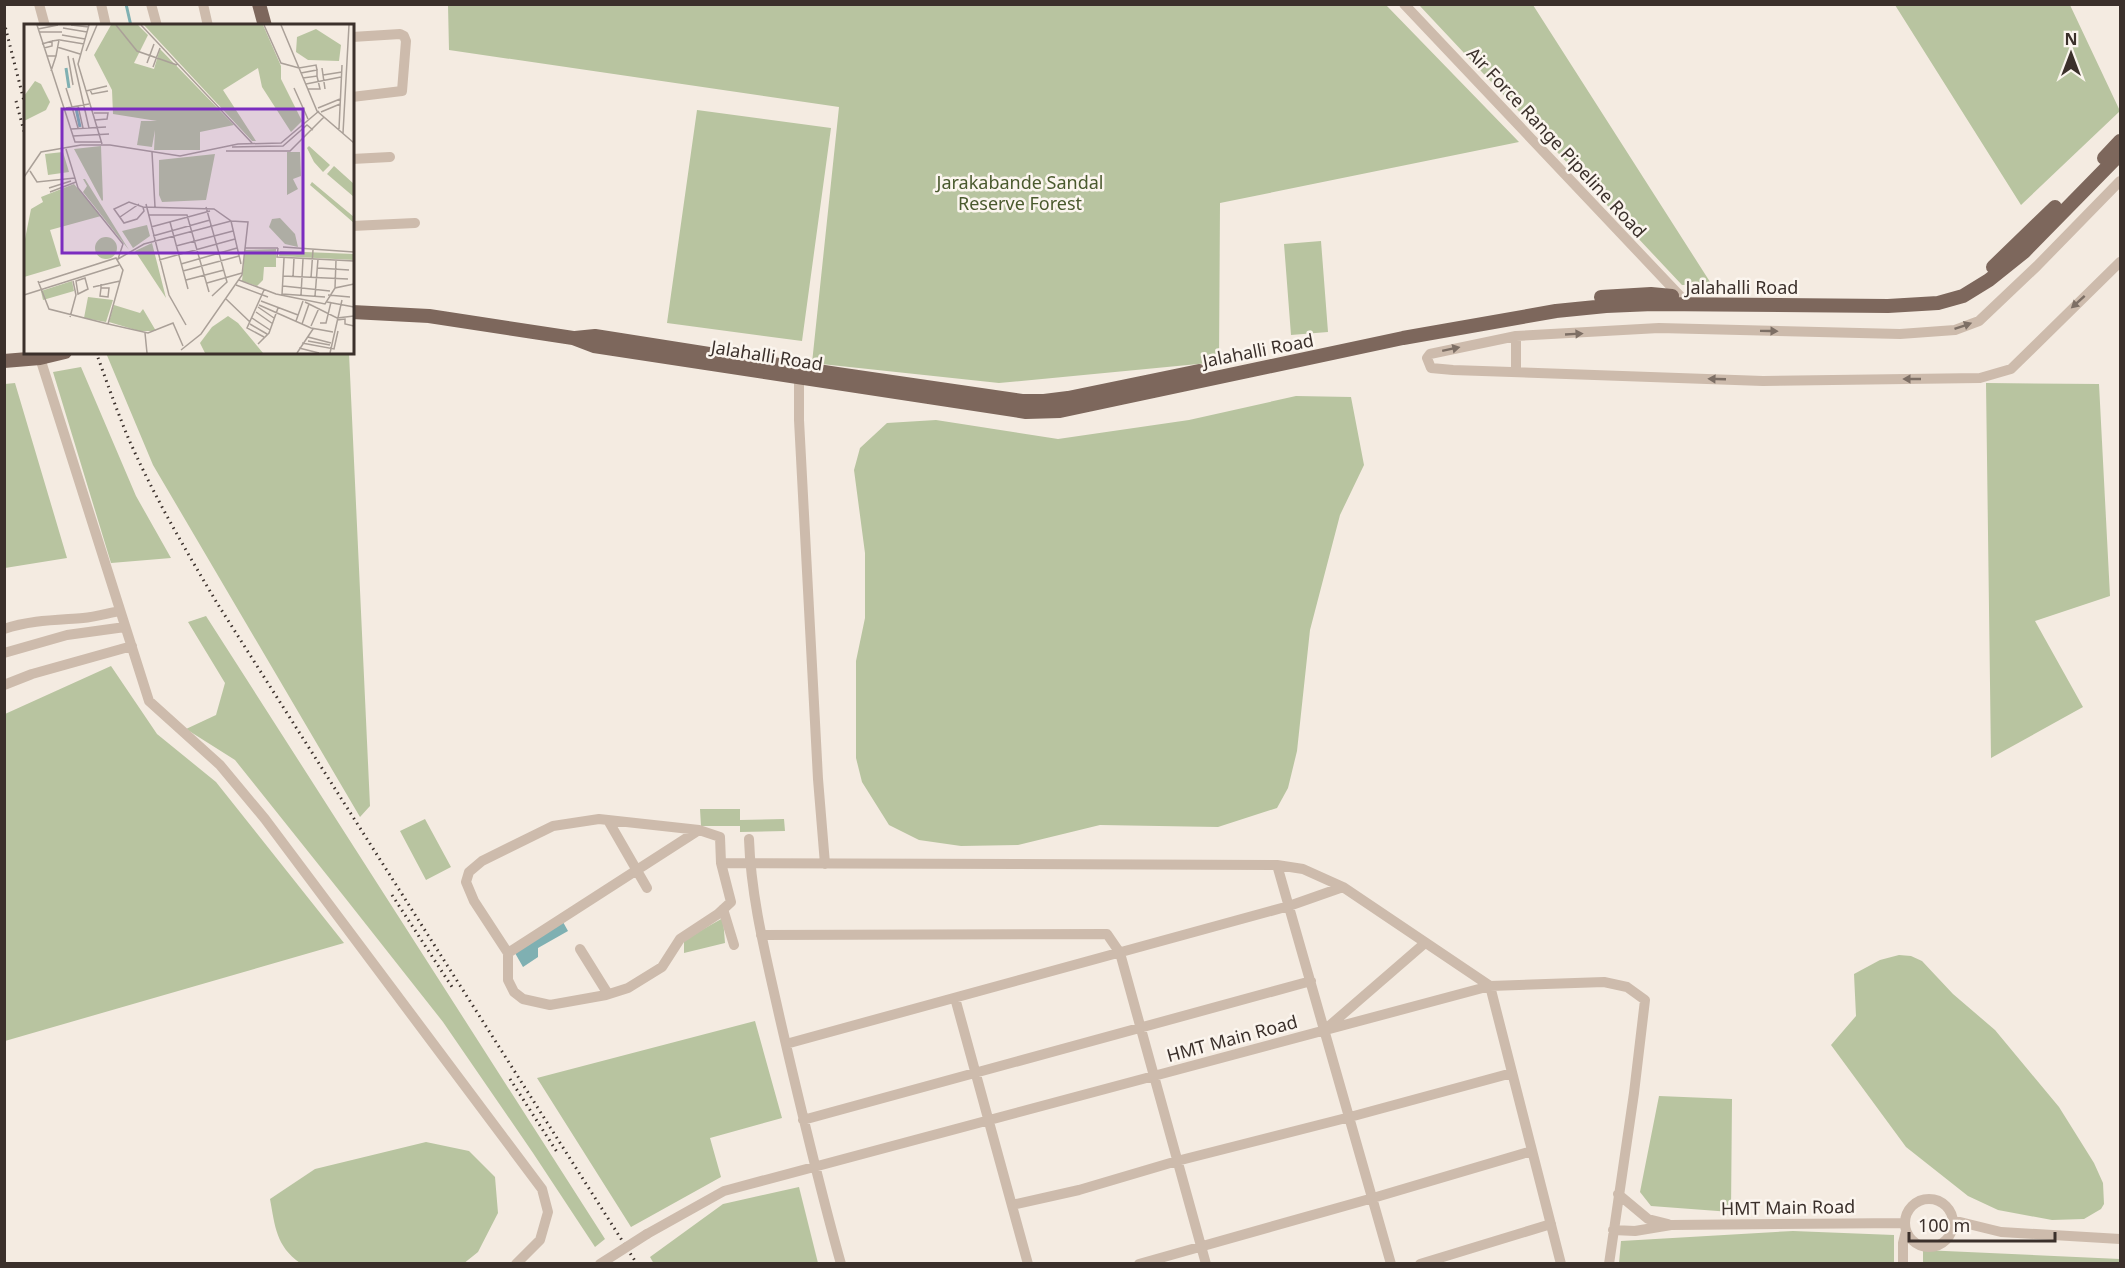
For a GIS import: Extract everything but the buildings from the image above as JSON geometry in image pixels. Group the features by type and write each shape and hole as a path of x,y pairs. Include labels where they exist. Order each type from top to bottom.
{"main road":[{"path":"259,4 264,24"},
{"name":"Jalahalli Road","path":"354,310 429,316 573,338 594,346 799,373 1026,412 1060,411 1125,391 1503,319 1606,306 1682,301 1890,303 1938,298 1960,291 1983,277 2121,141"},
{"name":"Jalahalli Road","path":"1682,301 1888,306 1938,303 1964,296 1989,280 2024,252 2121,154"},
{"path":"4,361 60,354"}],"street":[{"path":"39,4 44,24"},
{"path":"101,4 106,24"},
{"path":"151,4 156,24"},
{"path":"203,4 208,24"},
{"name":"Air Force Range Pipeline Road","path":"1404,4 1682,301"},
{"path":"354,37 400,34 406,41 402,91 354,97"},
{"path":"354,159 390,157"},
{"path":"2121,181 1979,321 1955,330 1900,334 1659,328 1516,336 1430,354 1427,358 1431,368 1763,381 1980,378 2011,369 2121,262"},
{"path":"354,226 415,223"},
{"path":"1516,336 1516,371"},
{"path":"40,358 149,701 220,765 265,819 542,1189 548,1212 540,1240 516,1263"},
{"path":"799,373 818,779 825,864"},
{"path":"4,629 62,618 85,618 120,611"},
{"path":"4,653 67,635 125,627"},
{"path":"4,685 32,674 132,646"},
{"path":"599,819 609,822 699,830 720,837 721,863 730,902 680,939 662,967 628,988 550,1005 522,999 514,992 508,980 508,953 474,901 466,882 469,872 482,861 553,826 599,819"},
{"path":"609,822 647,888"},
{"path":"508,953 699,830"},
{"path":"749,839 749,863 761,935 814,1167 841,1263"},
{"path":"721,863 1277,865 1303,869 1342,887 1490,986 1561,1263"},
{"path":"1277,865 1391,1263"},
{"path":"786,1044 1289,906 1342,887"},
{"path":"723,909 734,945"},
{"path":"761,935 1107,934 1120,953 1206,1263"},
{"path":"1325,1029 1425,943"},
{"path":"580,949 608,994"},
{"path":"803,1120 1311,981"},
{"name":"HMT Main Road","path":"600,1263 724,1191 1490,986 1604,982 1627,987 1645,1000 1609,1263"},
{"path":"955,998 1028,1263"},
{"path":"1012,1205 1079,1190 1177,1161 1512,1073"},
{"path":"1139,1263 1202,1247 1532,1151"},
{"name":"HMT Main Road","path":"1618,1194 1648,1219 1671,1225"},
{"path":"1903,1263 1905,1227 1908,1210 1913,1204 1925,1199 1942,1202 1952,1215 1952,1228 1948,1237 1942,1243 1934,1246 1917,1244 1905,1227"},
{"path":"1952,1220 2001,1232 2121,1239"},
{"path":"1420,1263 1551,1224"},
{"name":"HMT Main Road","path":"1613,1230 1635,1231 1671,1225 1905,1227"}],"green space":[{"name":"Jarakabande Sandal Reserve Forest","path":"448,5 1386,5 1519,142 1220,203 1219,362 999,383 812,363 839,107 449,50"},
{"path":"1419,5 1533,5 1712,285 1682,285"},
{"path":"1895,5 2070,5 2120,111 2021,205"},
{"path":"697,110 831,128 802,341 667,323"},
{"path":"1321,241 1328,332 1291,335 1284,244"},
{"path":"106,354 349,354 370,806 360,817 153,465"},
{"path":"81,367 136,496 171,558 111,563 53,372"},
{"path":"15,383 67,558 5,568 5,384"},
{"path":"1986,383 2099,384 2110,596 2035,621 2083,707 1991,758"},
{"path":"1296,396 1351,397 1364,465 1340,515 1310,630 1297,751 1288,788 1277,808 1218,827 1100,825 1018,845 961,846 919,840 889,825 862,782 856,758 856,661 865,618 865,553 854,470 860,448 887,423 936,420 1058,439 1189,420"},
{"path":"206,616 605,1239 595,1247 443,1022 346,899 235,760 186,729 216,715 225,683 188,622"},
{"path":"111,666 157,734 216,782 344,943 5,1041 5,714"},
{"path":"700,809 740,809 740,820 784,819 785,831 740,832 740,826 701,826"},
{"path":"425,819 451,867 426,880 400,831"},
{"path":"723,918 725,943 684,953 684,940"},
{"path":"1899,955 1911,956 1922,961 1953,994 1995,1030 2059,1107 2094,1163 2103,1183 2104,1204 2101,1209 2084,1219 2052,1220 1998,1210 1968,1196 1906,1147 1831,1045 1856,1016 1854,974 1880,960"},
{"path":"755,1021 782,1118 710,1138 721,1177 631,1227 537,1078"},
{"path":"1659,1096 1732,1099 1731,1212 1651,1206 1640,1192"},
{"path":"426,1142 469,1151 495,1177 498,1213 478,1252 463,1264 300,1263 286,1250 278,1235 270,1199 315,1169"},
{"path":"799,1187 818,1263 654,1264 650,1257 723,1204"},
{"path":"1793,1231 1894,1235 1894,1263 1619,1263 1621,1241"},
{"path":"1923,1250 2120,1259 2120,1263 1923,1263"}],"water":[{"path":"563,922 568,931 538,948 538,957 523,967 515,953"}],"waterway":[{"path":"126,4 131,24"}],"railway":[{"path":"4,22 24,101"},
{"path":"16,101 24,131"},
{"path":"97,354 127,435 147,478 217,603 637,1264"},
{"path":"392,895 454,990"},
{"path":"510,1079 557,1152"}]}
